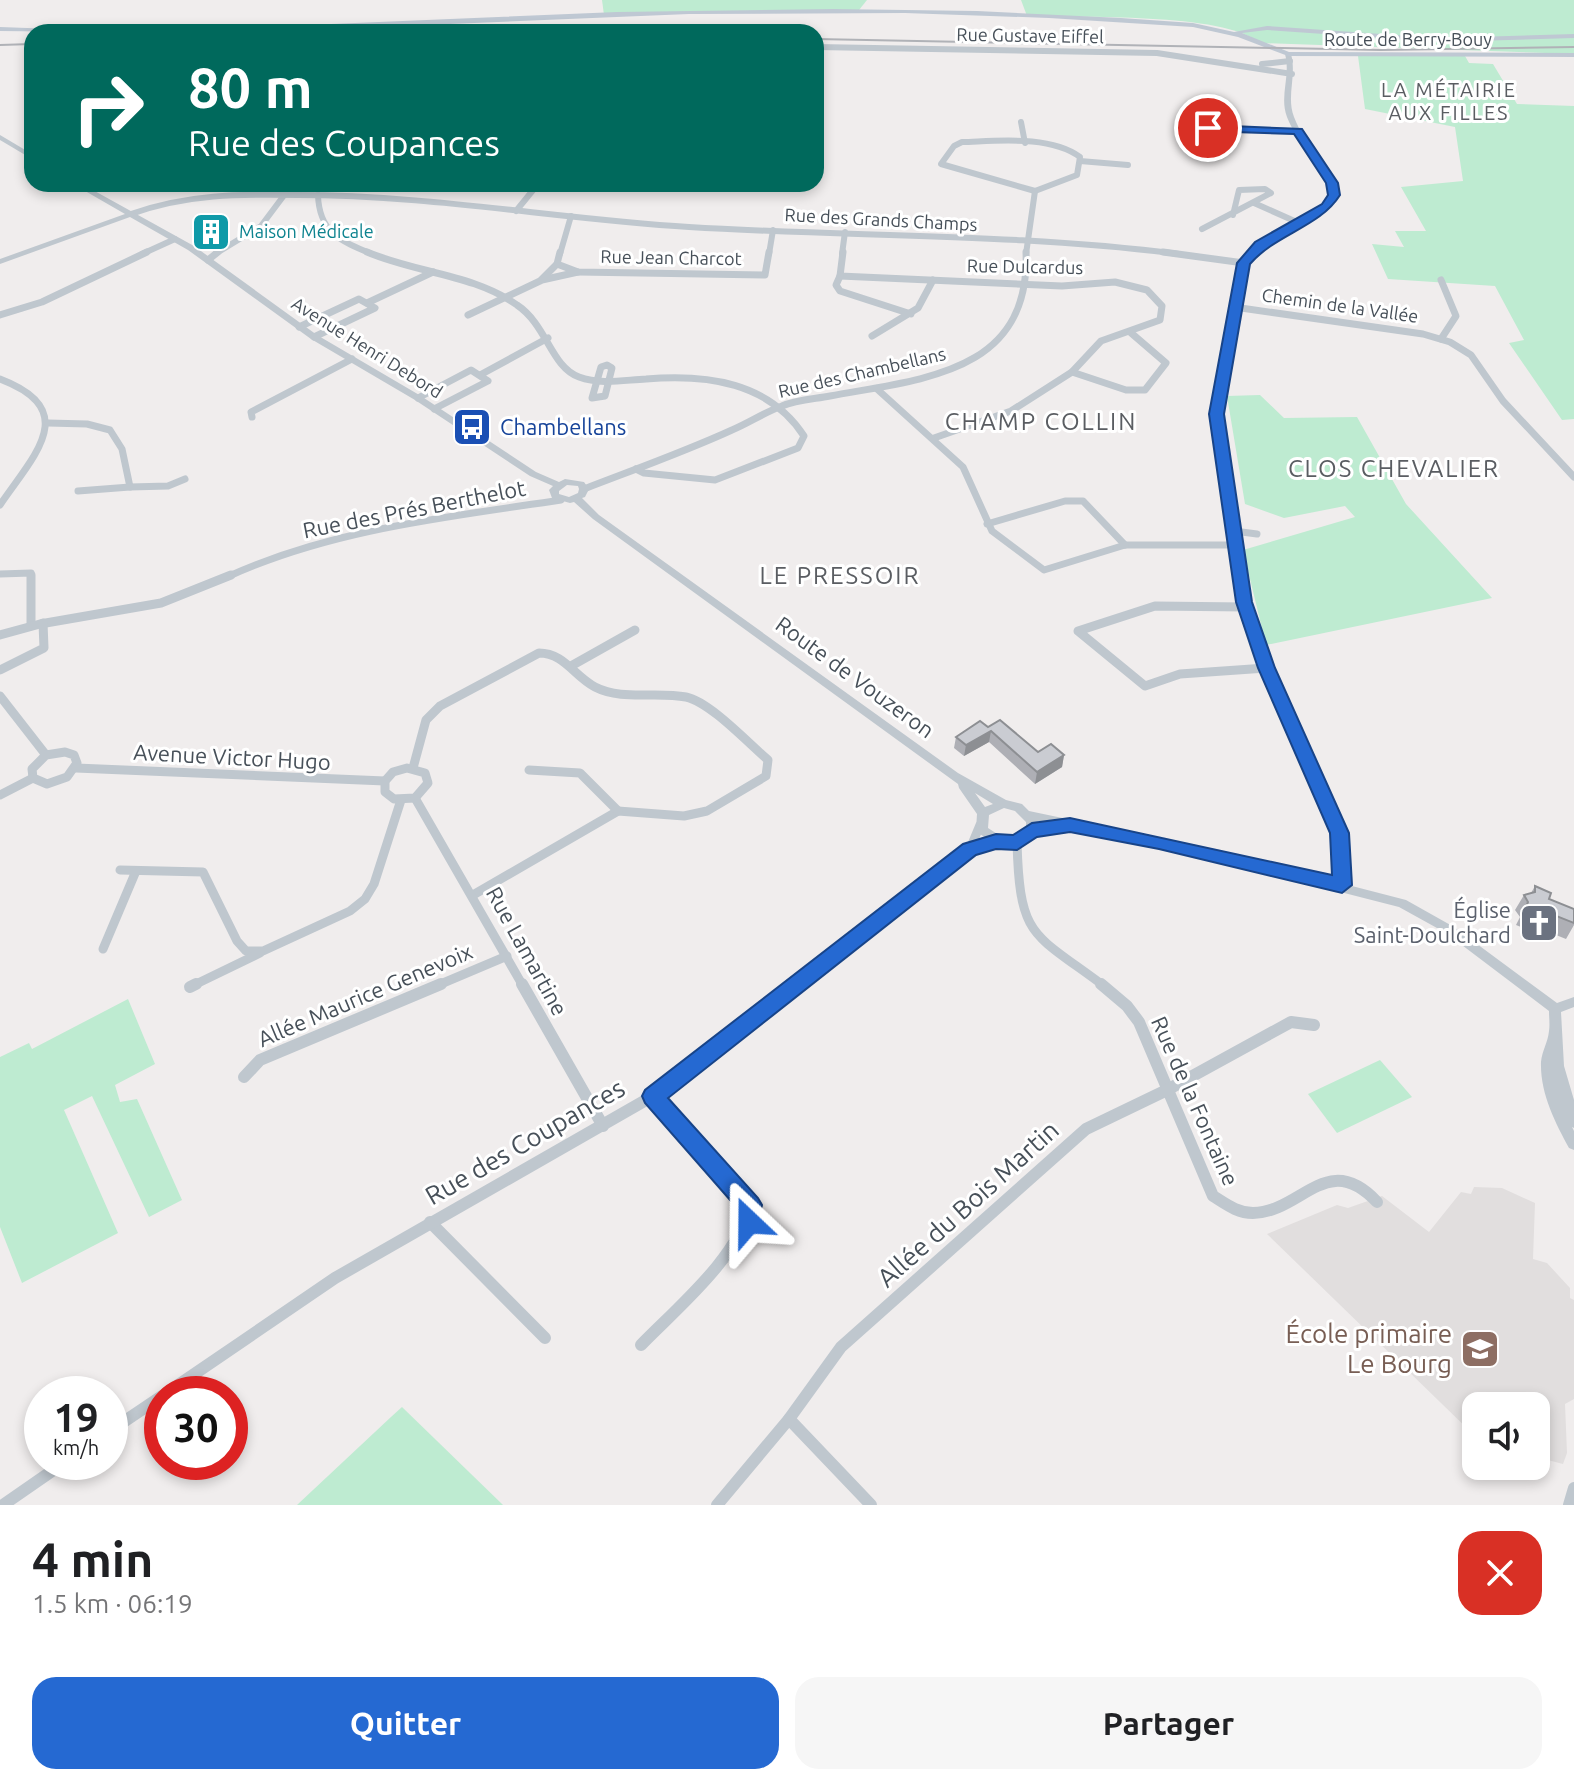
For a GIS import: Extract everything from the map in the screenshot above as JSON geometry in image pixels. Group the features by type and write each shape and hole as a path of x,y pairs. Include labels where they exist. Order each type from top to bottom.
{"main road":[{"path":"443,24 604,15 859,10 1167,23 1233,33 1260,28 1428,40 1574,36"},
{"path":"1246,37 1282,30"},
{"path":"0,31 24,31"},
{"path":"0,31 24,33"},
{"name":"Route de Berry-Bouy","path":"1233,33 1289,58 1574,55"}],"street":[{"name":"Rue Gustave Eiffel","path":"824,47 1157,53 1292,74"},
{"name":"Rue Gustave Eiffel","path":"1243,64 1289,58"},
{"path":"1289,58 1292,74 1287,105 1298,131 1332,183 1334,195 1326,207 1259,245 1244,263 1216,414 1245,607 1266,668 1340,833 1342,885"},
{"path":"1021,122 1025,143"},
{"path":"1179,131 1178,128 1298,131"},
{"path":"0,137 24,152"},
{"path":"959,142 1025,143 1075,151 1080,161 1076,177 1035,191 941,164 959,142"},
{"path":"1080,161 1128,165"},
{"path":"1202,229 1233,215 1271,193 1265,189 1242,188 1233,215"},
{"name":"Rue des Chambellans","path":"581,494 783,405 877,389 940,374 982,353 1009,326 1024,299 1027,284 1025,240 1035,191"},
{"name":"Avenue Henri Debord","path":"91,192 208,260 314,337 418,398 533,474 559,485 574,482 581,494"},
{"path":"516,211 531,192"},
{"path":"208,260 264,226 277,211 285,194"},
{"name":"Rue des Grands Champs","path":"131,214 197,195 391,196 688,227 1118,246 1244,263"},
{"path":"318,195 318,208 325,222 347,243 390,262 433,272 506,297 538,323 561,367 594,382 659,378 706,380 750,389 783,405 797,421 803,443 771,461 715,480 644,473 636,469"},
{"path":"1254,203 1299,223"},
{"path":"1235,206 1244,209"},
{"path":"0,262 131,214"},
{"name":"Rue Jean Charcot","path":"540,281 557,264 571,216"},
{"name":"Rue Jean Charcot","path":"468,315 540,281 578,272 765,275 773,230"},
{"path":"845,232 840,276 836,285 840,291 911,314"},
{"path":"0,315 42,302 175,239"},
{"name":"Rue Jean Charcot","path":"557,264 578,272"},
{"path":"367,303 433,272"},
{"name":"Rue Dulcardus","path":"840,276 1077,286 1115,282 1147,290 1159,300 1164,312 1150,326 1101,341 1072,372 1011,411 934,438"},
{"path":"872,336 911,314 931,291 933,280"},
{"name":"Chemin de la Vallée","path":"1441,280 1456,316 1441,339"},
{"path":"299,327 359,299 375,308 314,337"},
{"name":"Chemin de la Vallée","path":"1234,307 1441,339 1471,355 1503,401 1574,477"},
{"path":"1072,372 1126,390 1145,390 1166,363 1130,332"},
{"path":"480,375 548,338"},
{"path":"252,417 251,412 352,359"},
{"path":"607,365 612,368 610,383 605,396 597,399 591,396 601,367 607,365"},
{"path":"418,398 471,370 488,381 434,409"},
{"path":"0,379 31,391 45,406 48,423 40,446 0,505"},
{"path":"877,389 934,438 972,481 987,524 1001,541 1044,570 1125,545 1236,545"},
{"path":"48,423 92,424 114,433 122,442 130,487"},
{"path":"78,491 168,486 185,479"},
{"path":"559,485 554,490 561,500 581,494"},
{"name":"Route de Vouzeron","path":"581,494 596,517 954,776 1003,804"},
{"name":"Rue des Prés Berthelot","path":"0,635 31,625 157,604 191,594 278,555 375,530 561,500"},
{"path":"987,524 1065,501 1083,501 1125,545"},
{"path":"1234,531 1257,534"},
{"path":"0,574 31,573 31,625"},
{"path":"1245,607 1155,606 1078,631 1145,686 1180,674 1266,668"},
{"path":"0,670 44,648 43,623"},
{"path":"571,666 635,630"},
{"path":"385,781 389,796 401,800 415,798 428,783 425,773 413,768 426,720 440,706 539,653 553,653 593,686 612,693 687,697 701,703 768,760 766,776 707,811 684,816 618,811 473,895"},
{"path":"0,696 46,755 32,769 33,778 0,795"},
{"name":"Avenue Victor Hugo","path":"33,778 41,783 53,783 67,777 76,768 76,759 70,753 46,755"},
{"name":"Avenue Victor Hugo","path":"76,768 385,781 400,769 413,768"},
{"path":"529,770 580,773 618,811"},
{"name":"Route de Vouzeron","path":"954,776 981,819"},
{"name":"Rue Lamartine","path":"415,798 603,1126"},
{"path":"190,987 350,911 365,899 374,884 401,800"},
{"path":"1070,825 1032,831 1017,843 996,842 981,819 1003,804 1018,807 1029,815 1070,825 1159,842 1379,895 1424,913 1555,1009"},
{"path":"1029,815 1032,831"},
{"name":"Rue des Coupances","path":"970,849 981,819"},
{"name":"Rue des Coupances","path":"193,1376 303,1298 653,1096 970,849 996,842"},
{"name":"Rue de la Fontaine","path":"1017,843 1019,900 1029,925 1125,1002 1139,1023 1213,1196 1225,1207 1240,1214 1261,1214 1332,1180 1359,1185 1377,1202"},
{"path":"120,870 203,872 237,941 246,951 263,951"},
{"path":"103,949 136,871"},
{"name":"Allée Maurice Genevoix","path":"244,1077 260,1060 507,956"},
{"path":"1555,1009 1574,1002"},
{"path":"1555,1009 1555,1033 1546,1050 1547,1074 1571,1122 1574,1144"},
{"name":"Allée du Bois Martin","path":"717,1505 789,1419 841,1347 1086,1129 1167,1090 1291,1022 1314,1025"},
{"path":"641,1345 732,1247 751,1213 750,1205 653,1096"},
{"path":"430,1222 545,1338"},
{"path":"789,1419 871,1505"},
{"path":"3,1505 39,1480"},
{"path":"1569,1505 1574,1488"}],"shaded area":[{"name":"École primaire Le Bourg","path":"1474,1187 1502,1188 1535,1203 1533,1259 1547,1263 1570,1288 1570,1298 1574,1300 1574,1399 1565,1404 1567,1453 1563,1464 1550,1461 1550,1392 1462,1392 1462,1423 1267,1234 1337,1205 1348,1208 1382,1196 1429,1232 1461,1192 1471,1194"}],"green space":[{"path":"602,0 867,0 859,10 604,15"},
{"path":"1021,0 1574,0 1574,54 1260,43 1242,33 1184,21 1027,16"},
{"path":"1358,56 1465,56 1469,63 1493,64 1517,104 1574,106 1574,419 1562,420 1509,343 1524,340 1495,286 1388,279 1372,244 1404,247 1395,231 1426,231 1401,187 1463,181 1455,127 1365,109"},
{"path":"1260,395 1284,418 1357,417 1406,504 1492,598 1266,645 1243,550 1355,517 1345,506 1284,518 1245,504 1227,396"},
{"path":"128,999 155,1064 115,1085 120,1102 137,1099 182,1200 149,1217 92,1096 64,1110 118,1233 22,1283 0,1227 0,1057 29,1043 32,1049"},
{"path":"1380,1060 1412,1097 1337,1133 1308,1094"},
{"path":"402,1407 503,1505 297,1505 391,1417"}],"building":[{"path":"208,214 222,215 210,229 194,228"},
{"path":"1000,720 1038,752 1051,744 1064,755 1037,772 991,731 966,745 956,737 980,721 988,727"},
{"path":"1535,886 1551,893 1549,899 1574,909 1574,923 1544,911 1542,917 1525,909 1528,902 1524,895 1535,892"}],"railway":[{"path":"824,39 1381,50 1574,47"},
{"path":"0,45 24,44"}],"place":[{"name":"Maison Médicale","path":"211,232"},
{"name":"Chambellans","path":"472,427"},
{"name":"Église Saint-Doulchard","path":"1539,923"},
{"name":"École primaire Le Bourg","path":"1480,1349"}],"district":[{"name":"LA MÉTAIRIE AUX FILLES","path":"1449,102"},
{"name":"CHAMP COLLIN","path":"1041,422"},
{"name":"CLOS CHEVALIER","path":"1394,469"},
{"name":"LE PRESSOIR","path":"840,576"}],"route":[{"path":"749,1222 750,1205 653,1096 970,849 996,842 1017,843 1032,831 1070,825 1159,842 1342,885 1340,833 1266,668 1244,602 1216,414 1217,395 1244,263 1259,245 1326,207 1334,195 1332,183 1298,131 1208,128"}]}
